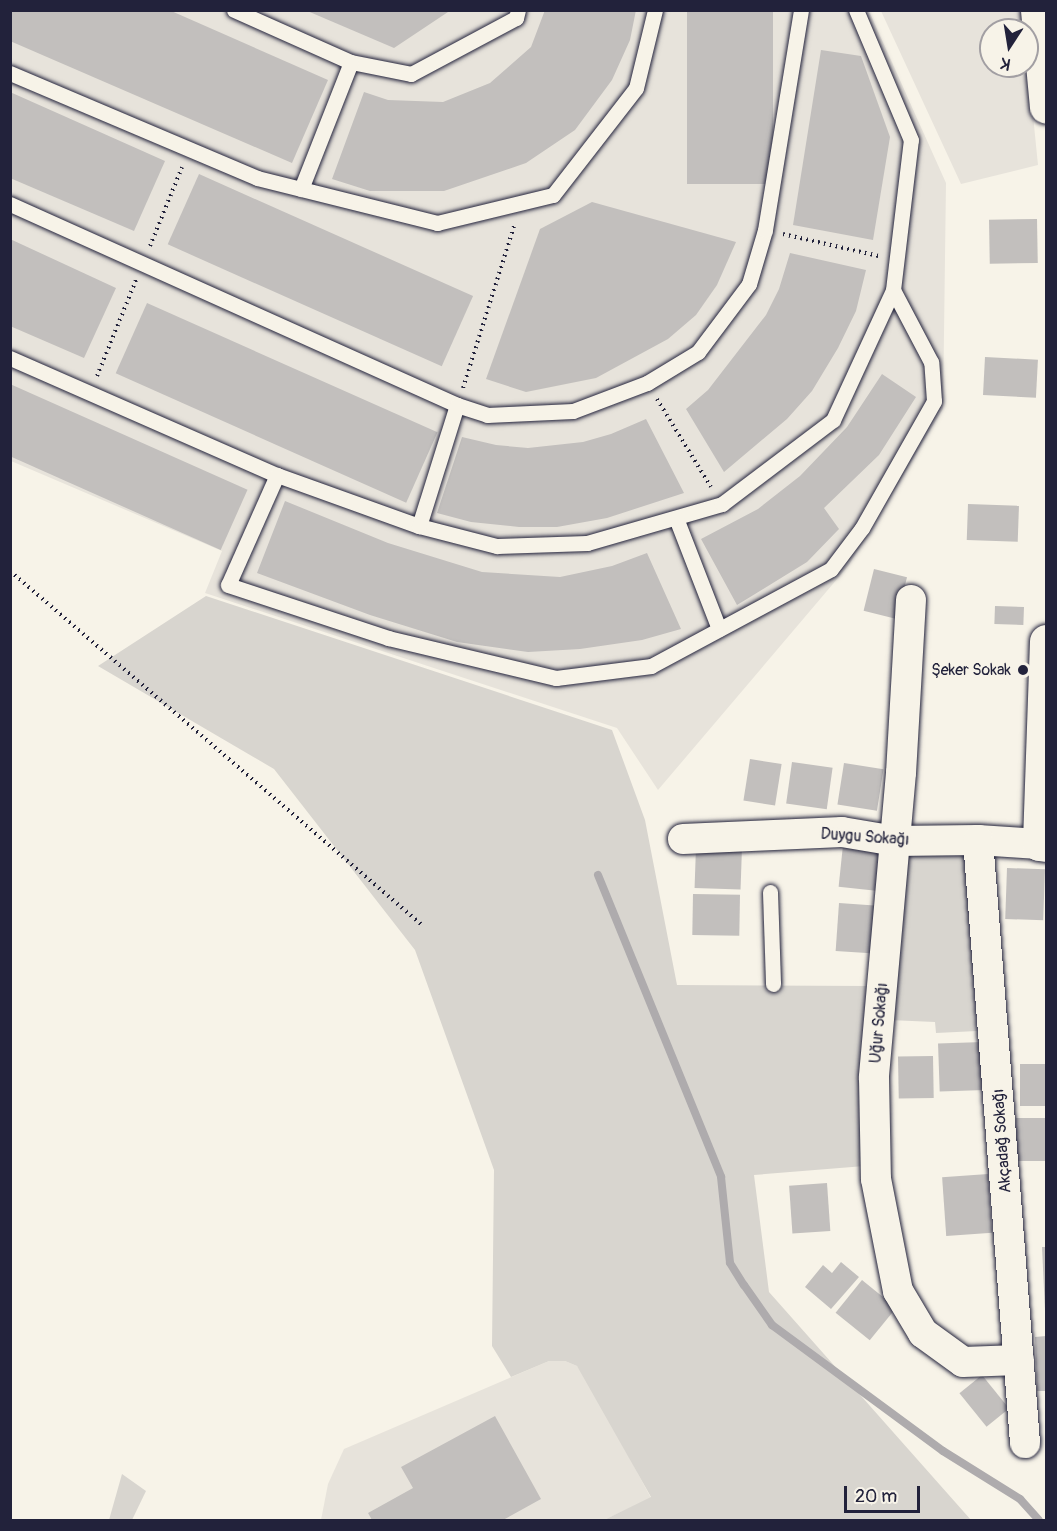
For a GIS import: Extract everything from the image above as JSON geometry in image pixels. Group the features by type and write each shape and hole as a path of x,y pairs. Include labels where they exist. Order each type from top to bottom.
{"street":[{"path":"1037,10 1047,107"},
{"name":"Uğur Sokağı","path":"911,600 895,841 874,1078 876,1179 898,1291 924,1333 963,1362 1019,1360"},
{"path":"1043,845 1047,641"},
{"name":"Duygu Sokağı","path":"683,839 842,832 895,841 978,840 1043,845"},
{"name":"Akçadağ Sokağı","path":"978,840 1025,1443"}],"lane":[{"path":"234,10 351,62 411,74 516,18 518,10"},
{"path":"10,73 257,178 436,223 553,195 636,88 655,10"},
{"path":"10,204 457,405 487,415 573,411 647,383 698,352 749,284 765,230 801,10"},
{"path":"10,358 277,475 419,526 497,546 587,543 723,504 833,420 893,290 911,140 856,10"},
{"path":"301,189 351,62"},
{"path":"277,475 228,585 388,638 556,678 651,666 831,569 862,528 934,401 932,362 893,290"},
{"path":"419,526 457,405"},
{"path":"676,518 719,629"},
{"path":"770,892 774,933 773,984"}],"path":[{"path":"457,405 522,203"},
{"path":"765,230 896,260"},
{"path":"647,383 723,504"},
{"path":"10,571 422,925"}],"shaded area":[{"path":"11,11 869,11 946,183 943,409 849,565 658,790 617,728 205,593 222,551 11,461"},
{"path":"881,11 1022,11 1023,18 979,18 979,78 1029,78 1038,165 961,184"},
{"path":"206,596 612,730 645,820 677,985 869,986 877,1165 754,1175 769,1292 971,1520 604,1520 651,1497 577,1366 565,1361 549,1361 511,1377 492,1346 494,1170 415,950 274,769 98,666"},
{"path":"903,852 967,853 977,1031 936,1033 935,1022 889,1020"},
{"path":"549,1361 565,1361 577,1366 586,1377 651,1498 604,1520 321,1520 328,1484 344,1449"},
{"path":"122,1474 146,1491 132,1520 109,1520"}],"building":[{"path":"10,10 169,10 328,80 292,163 10,41"},
{"path":"305,10 451,10 394,48"},
{"path":"545,10 636,10 630,40 612,80 575,130 526,163 444,191 370,191 332,179 364,92 388,100 443,102 490,83 531,47"},
{"path":"687,10 773,10 773,184 687,184"},
{"path":"821,50 861,56 890,137 873,240 793,225"},
{"path":"10,92 165,161 134,231 10,178"},
{"path":"199,174 473,296 442,366 168,244"},
{"path":"592,202 736,242 717,285 696,315 668,339 596,378 526,392 486,379 540,229"},
{"path":"1037,219 1038,263 990,264 989,220"},
{"path":"10,239 116,288 84,358 10,326"},
{"path":"790,253 866,270 856,311 838,348 812,391 787,419 724,472 686,409 708,390 766,315 779,289"},
{"path":"147,303 438,432 406,503 116,373"},
{"path":"985,357 1038,360 1036,398 983,395"},
{"path":"882,374 916,397 879,455 824,508 839,529 807,562 737,605 701,539 758,509 800,476 847,427"},
{"path":"10,384 248,490 221,550 10,456"},
{"path":"646,419 684,493 607,518 557,527 519,527 471,522 437,513 462,437 496,445 528,448 583,442 611,434"},
{"path":"285,501 388,543 482,572 560,577 612,566 647,553 681,629 642,640 580,649 528,652 457,642 370,615 257,573"},
{"path":"968,504 1019,506 1018,542 967,540"},
{"path":"874,569 907,577 897,619 864,611"},
{"path":"995,606 1024,607 1023,625 994,624"},
{"path":"750,759 782,764 775,805 743,800"},
{"path":"792,762 833,768 827,809 786,804"},
{"path":"844,763 884,769 877,811 837,804"},
{"path":"843,845 883,849 878,891 839,887"},
{"path":"696,847 742,849 741,890 695,888"},
{"path":"1007,868 1045,869 1043,920 1005,919"},
{"path":"693,894 740,895 739,936 692,935"},
{"path":"839,903 878,906 875,954 836,951"},
{"path":"983,1042 985,1090 940,1092 938,1044"},
{"path":"933,1056 934,1098 899,1099 898,1057"},
{"path":"1020,1064 1046,1064 1046,1106 1020,1106"},
{"path":"1016,1118 1046,1118 1046,1161 1016,1161"},
{"path":"988,1174 992,1233 946,1236 942,1177"},
{"path":"827,1183 830,1231 792,1234 789,1186"},
{"path":"1042,1247 1046,1247 1046,1311 1045,1311"},
{"path":"841,1262 859,1277 831,1309 805,1287 823,1265 832,1273"},
{"path":"862,1280 896,1308 870,1340 836,1313"},
{"path":"1046,1336 1046,1391 1037,1391 1035,1337"},
{"path":"982,1375 1009,1408 987,1427 959,1393"},
{"path":"495,1416 541,1499 503,1520 372,1520 368,1513 413,1488 401,1467"}],"waterway":[{"path":"598,875 721,1177 730,1263 744,1285 772,1325 943,1451 1020,1499 1039,1520"}],"place":[{"name":"Şeker Sokak","path":"1023,670"}]}
